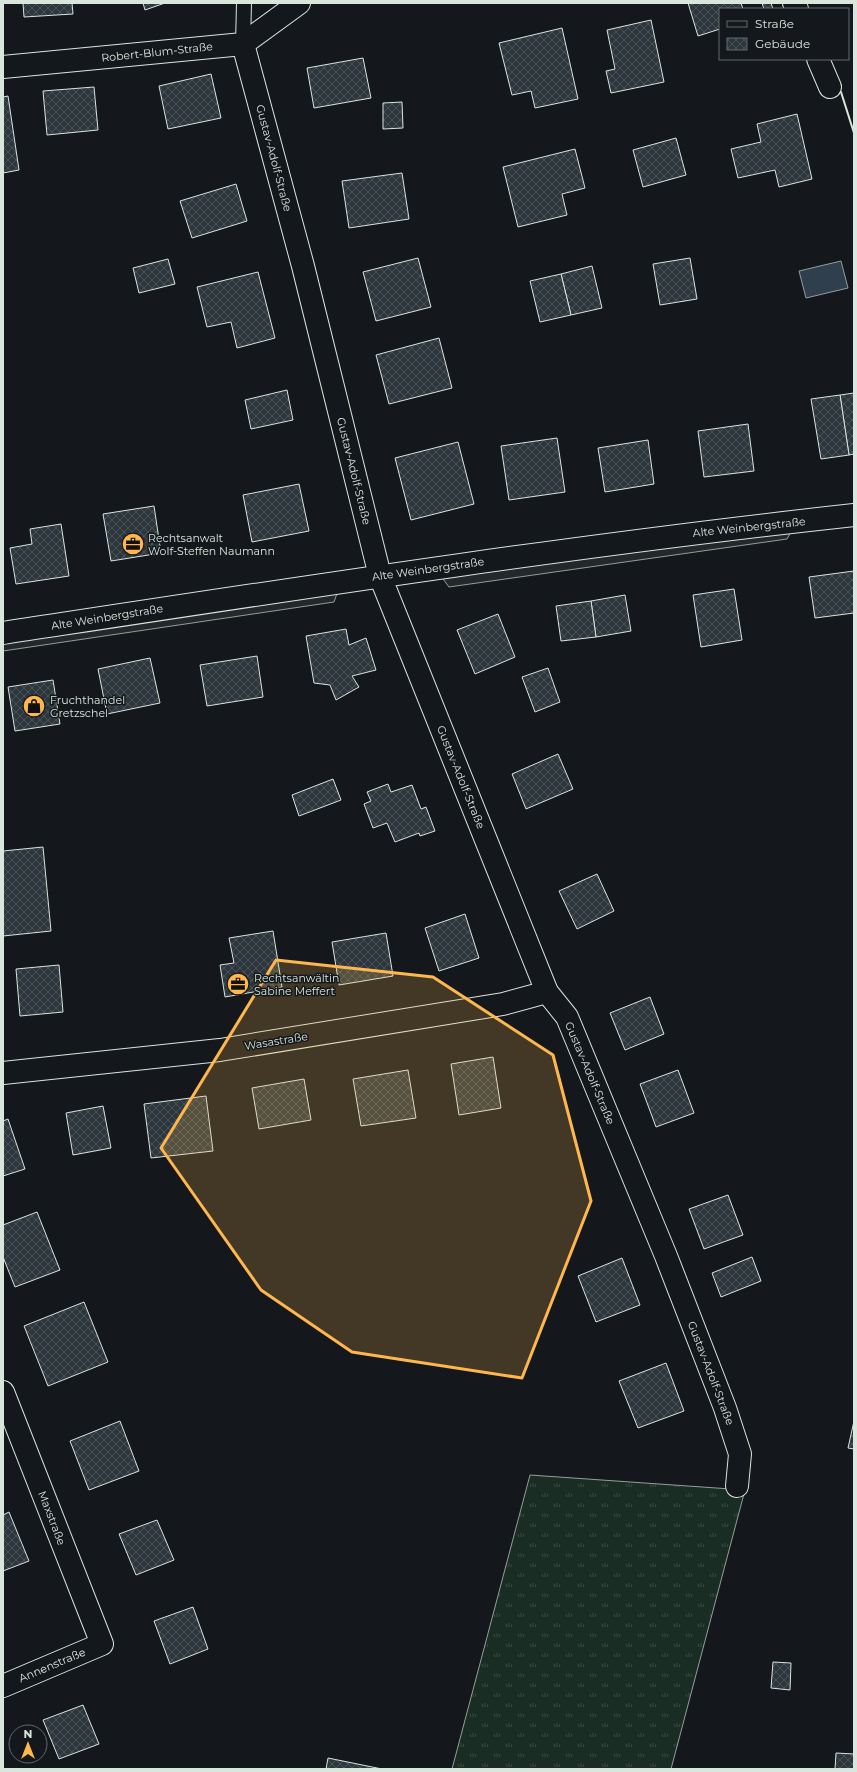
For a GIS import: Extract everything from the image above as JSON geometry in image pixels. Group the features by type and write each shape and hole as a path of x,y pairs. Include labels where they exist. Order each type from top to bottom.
{"street":[{"path":"243,44 299,3"},
{"name":"Robert-Blum-Straße","path":"3,67 243,44"},
{"name":"Gustav-Adolf-Straße","path":"243,44 305,274 380,576 547,992 567,1017 666,1256 725,1408 740,1454 737,1486"},
{"path":"818,60 830,87"},
{"name":"Alte Weinbergstraße","path":"3,633 380,576 714,530 854,515"},
{"name":"Wasastraße","path":"3,1073 220,1050 503,1004 547,992"},
{"name":"Maxstraße","path":"3,1392 102,1644"},
{"name":"Annenstraße","path":"3,1686 102,1644"}],"lane":[{"path":"243,44 244,3"}],"highlighted area":[{"path":"276,960 433,977 553,1055 591,1201 522,1378 352,1352 261,1290 161,1148"}],"green space":[{"path":"530,1475 745,1490 671,1769 452,1769"}],"shaded area":[{"path":"797,521 787,539 449,587 435,568"},
{"path":"341,582 334,602 3,651 3,633"}],"water":[{"path":"841,261 848,288 806,298 799,271"}],"building":[{"path":"23,3 72,3 73,14 24,17"},
{"path":"143,3 165,3 145,10"},
{"path":"688,3 741,3 743,8 719,8 719,29 698,36"},
{"path":"762,3 771,3 773,8 764,8"},
{"path":"651,20 664,82 611,93 606,71 615,69 607,30"},
{"path":"562,28 578,99 535,108 531,91 512,95 499,43"},
{"path":"363,58 371,98 314,108 307,68"},
{"path":"211,74 221,118 168,129 159,86"},
{"path":"94,87 98,130 47,135 43,91"},
{"path":"8,96 19,170 3,173 3,97"},
{"path":"402,102 403,128 383,129 383,103"},
{"path":"797,114 812,179 779,187 775,170 738,178 731,149 761,142 757,124"},
{"path":"676,138 686,175 643,187 633,150"},
{"path":"575,149 585,188 562,194 567,215 518,227 503,167"},
{"path":"402,173 409,219 349,228 342,181"},
{"path":"236,184 247,221 192,238 180,201"},
{"path":"418,258 431,307 376,321 363,272"},
{"path":"690,258 697,299 660,305 653,264"},
{"path":"168,259 175,284 139,293 133,268"},
{"path":"592,266 602,308 571,315 561,274"},
{"path":"258,272 275,338 237,348 231,322 207,327 197,287"},
{"path":"561,274 571,315 540,322 530,281"},
{"path":"439,338 452,388 389,404 376,355"},
{"path":"287,390 293,420 251,429 245,400"},
{"path":"854,393 854,454 849,455 840,395"},
{"path":"840,395 849,455 821,459 811,399"},
{"path":"748,424 754,471 704,477 698,431"},
{"path":"557,438 565,492 509,500 501,446"},
{"path":"648,440 654,484 605,492 598,448"},
{"path":"458,442 474,504 411,520 395,458"},
{"path":"299,484 309,531 252,542 243,495"},
{"path":"154,506 161,553 111,561 103,514"},
{"path":"61,524 69,576 16,584 10,548 32,544 30,529"},
{"path":"854,571 854,613 815,618 809,577"},
{"path":"734,589 742,640 701,647 693,595"},
{"path":"625,595 631,631 596,637 591,601"},
{"path":"591,601 596,637 561,641 556,606"},
{"path":"498,614 515,657 475,674 457,630"},
{"path":"346,629 349,645 366,638 376,670 352,676 359,687 336,700 330,685 314,683 306,636"},
{"path":"257,656 263,697 207,706 200,665"},
{"path":"150,658 160,703 107,714 98,669"},
{"path":"548,668 560,702 535,712 522,677"},
{"name":"Fruchthandel Gretzschel","path":"53,680 60,724 15,731 8,687"},
{"path":"558,754 573,789 526,809 512,774"},
{"path":"333,779 341,800 299,816 292,795"},
{"path":"388,784 391,792 412,785 421,809 426,807 435,831 420,836 419,833 395,842 387,823 373,828 364,804 371,801 367,792"},
{"path":"43,847 51,931 3,936 3,851"},
{"path":"597,874 614,911 577,929 559,891"},
{"path":"465,914 479,958 439,971 425,928"},
{"path":"273,931 282,987 225,997 220,965 234,963 229,938"},
{"path":"386,933 393,976 339,985 332,942"},
{"path":"59,965 63,1012 20,1016 16,969"},
{"path":"650,997 664,1034 625,1050 610,1013"},
{"path":"493,1057 501,1108 459,1115 451,1064"},
{"path":"408,1070 416,1118 361,1126 353,1079"},
{"path":"678,1070 694,1113 656,1127 640,1084"},
{"path":"304,1079 311,1120 259,1129 252,1088"},
{"path":"206,1096 213,1151 151,1158 144,1104"},
{"path":"103,1106 111,1148 73,1155 66,1113"},
{"path":"8,1119 25,1169 3,1176 3,1121"},
{"path":"728,1195 743,1235 704,1249 689,1209"},
{"path":"37,1212 60,1270 15,1287 3,1257 3,1225"},
{"path":"752,1257 761,1281 721,1297 712,1273"},
{"path":"622,1258 640,1305 596,1322 578,1276"},
{"path":"84,1302 108,1362 48,1386 24,1326"},
{"path":"666,1363 684,1411 638,1428 619,1381"},
{"path":"120,1421 139,1471 89,1490 70,1441"},
{"path":"854,1421 854,1449 848,1448"},
{"path":"9,1512 29,1561 3,1571 3,1515"},
{"path":"157,1520 174,1560 136,1575 119,1534"},
{"path":"193,1607 208,1649 170,1664 154,1621"},
{"path":"773,1662 791,1663 790,1690 771,1688"},
{"path":"83,1705 99,1744 59,1759 48,1732 48,1724 45,1724 43,1720"},
{"path":"836,1753 854,1754 854,1769 835,1769"},
{"path":"328,1758 382,1769 326,1769"}],"wall":[{"path":"841,92 854,133"}],"place":[{"name":"Rechtsanwalt Wolf-Steffen Naumann","path":"133,544"},
{"name":"Fruchthandel Gretzschel","path":"34,706"},
{"name":"Rechtsanwältin Sabine Meffert","path":"238,984"}]}
